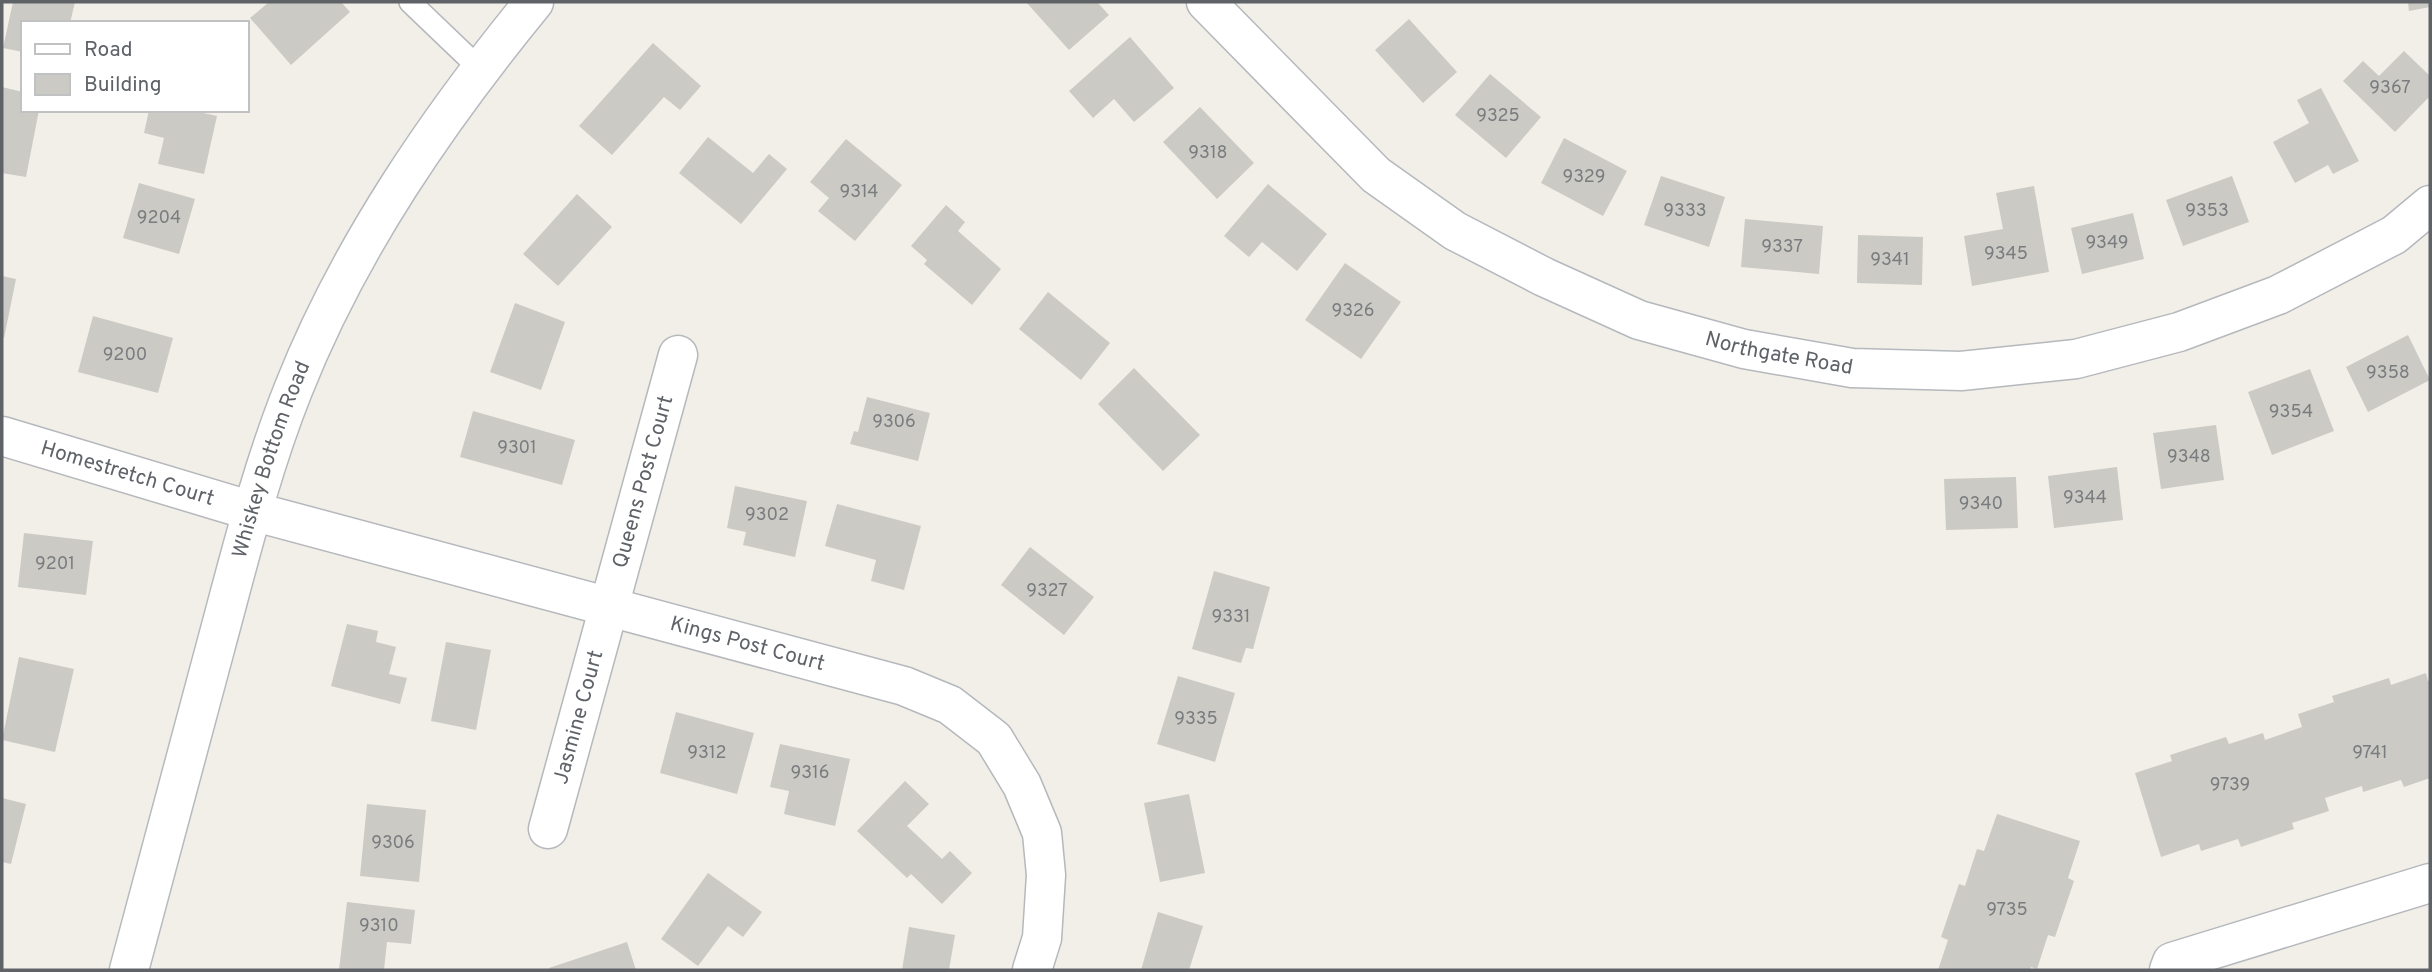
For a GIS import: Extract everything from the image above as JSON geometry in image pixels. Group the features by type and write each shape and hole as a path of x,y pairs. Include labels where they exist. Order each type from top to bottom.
{"street":[{"name":"Whiskey Bottom Road","path":"129,970 252,511 293,390 335,299 399,184 480,69 534,2"},
{"name":"Northgate Road","path":"1206,2 1376,175 1455,231 1544,277 1639,320 1744,349 1853,368 1961,371 2077,359 2179,332 2278,295 2394,235 2430,205"},
{"name":"Queens Post Court","path":"610,608 678,355"},
{"name":"Homestretch Court","path":"2,436 252,511"},
{"name":"Kings Post Court","path":"252,511 904,686 950,705 994,739 1022,785 1042,833 1046,876 1042,938 1032,970"},
{"name":"Jasmine Court","path":"548,829 610,608"},
{"path":"2169,970 2172,962 2430,883"}],"lane":[{"path":"410,2 480,69"}],"building":[{"path":"13,2 75,2 70,21 21,21 21,52 3,48"},
{"path":"269,2 341,2 350,12 291,65 250,18"},
{"path":"1026,2 1097,2 1109,15 1069,50"},
{"path":"2408,2 2430,2 2430,7 2409,11"},
{"path":"1409,19 1457,72 1423,103 1375,50"},
{"path":"1130,37 1174,88 1134,122 1114,99 1093,118 1069,91"},
{"path":"653,43 701,86 680,110 664,97 612,155 579,126"},
{"path":"2404,51 2430,76 2430,96 2395,132 2343,81 2363,61 2379,76"},
{"path":"1490,74 1541,117 1506,158 1455,115"},
{"path":"2,87 21,92 21,112 39,112 26,177 2,173"},
{"path":"2321,88 2359,161 2333,174 2328,165 2295,183 2273,142 2309,123 2297,100"},
{"path":"1200,107 1254,163 1217,199 1163,142"},
{"path":"149,112 199,112 217,116 204,174 158,164 164,138 144,133"},
{"path":"708,137 753,173 769,154 787,169 741,224 679,173"},
{"path":"1564,138 1627,171 1603,216 1541,183"},
{"path":"846,139 902,185 855,241 818,211 829,198 810,182"},
{"path":"1661,176 1725,197 1709,247 1644,225"},
{"path":"2232,176 2249,222 2183,246 2166,200"},
{"path":"139,183 195,199 179,254 123,238"},
{"path":"1268,184 1327,234 1297,271 1262,242 1249,257 1224,236"},
{"path":"2034,186 2049,272 1972,286 1964,236 2003,229 1996,193"},
{"path":"577,194 612,227 558,286 523,254"},
{"path":"946,205 965,222 958,231 1001,269 972,305 924,264 927,260 911,246"},
{"path":"2133,213 2144,259 2082,274 2071,228"},
{"path":"1745,219 1823,226 1819,274 1741,267"},
{"path":"1858,235 1923,237 1922,285 1857,283"},
{"path":"1345,263 1401,302 1361,359 1305,320"},
{"path":"2,276 16,279 4,338 2,338"},
{"path":"1048,292 1110,343 1081,380 1019,329"},
{"path":"515,303 565,322 541,390 490,372"},
{"path":"93,316 173,338 158,393 78,372"},
{"path":"2408,335 2430,380 2368,412 2346,367"},
{"path":"1134,368 1200,435 1163,471 1098,404"},
{"path":"2310,369 2334,431 2272,455 2248,392"},
{"path":"867,397 930,413 918,461 850,444 854,431 858,432"},
{"path":"473,411 575,440 562,485 460,457"},
{"path":"2216,425 2224,480 2161,489 2153,433"},
{"path":"2117,467 2123,520 2054,528 2048,476"},
{"path":"2016,477 2018,528 1946,530 1944,479"},
{"path":"735,486 807,501 795,557 743,545 746,532 727,528"},
{"path":"837,504 921,526 904,590 871,581 876,560 825,546"},
{"path":"24,533 93,541 86,595 18,587"},
{"path":"1030,547 1094,597 1064,635 1001,585"},
{"path":"1214,571 1270,587 1253,649 1246,648 1241,663 1192,649"},
{"path":"347,624 378,631 376,642 396,647 389,674 407,678 400,704 331,686"},
{"path":"446,642 491,650 476,730 431,721"},
{"path":"19,657 74,669 55,752 2,740"},
{"path":"2426,673 2428,681 2430,680 2430,778 2404,787 2401,780 2363,792 2362,786 2325,798 2329,811 2292,823 2294,829 2241,847 2238,839 2201,851 2199,844 2161,857 2135,773 2172,761 2170,755 2226,737 2229,744 2263,733 2265,740 2302,727 2298,714 2334,702 2332,696 2389,678 2391,685"},
{"path":"1178,676 1235,693 1215,762 1157,744"},
{"path":"676,712 754,733 737,794 660,773"},
{"path":"780,744 850,759 835,826 784,814 789,791 770,787"},
{"path":"905,781 929,804 907,826 942,859 950,851 972,873 942,904 911,874 907,878 857,831"},
{"path":"1189,794 1205,873 1160,882 1144,803"},
{"path":"2,798 26,804 11,864 2,862"},
{"path":"367,804 426,810 419,882 360,876"},
{"path":"1997,814 2080,841 2068,878 2074,881 2055,937 2048,935 2037,969 1938,970 1948,940 1941,937 1959,884 1965,886 1977,849 1984,851"},
{"path":"708,873 762,912 743,937 728,926 698,966 661,939"},
{"path":"347,902 415,910 411,944 387,942 384,970 339,970"},
{"path":"1158,912 1203,926 1189,970 1141,970"},
{"path":"909,927 955,935 949,970 902,970"},
{"path":"627,942 636,970 549,968"}]}
